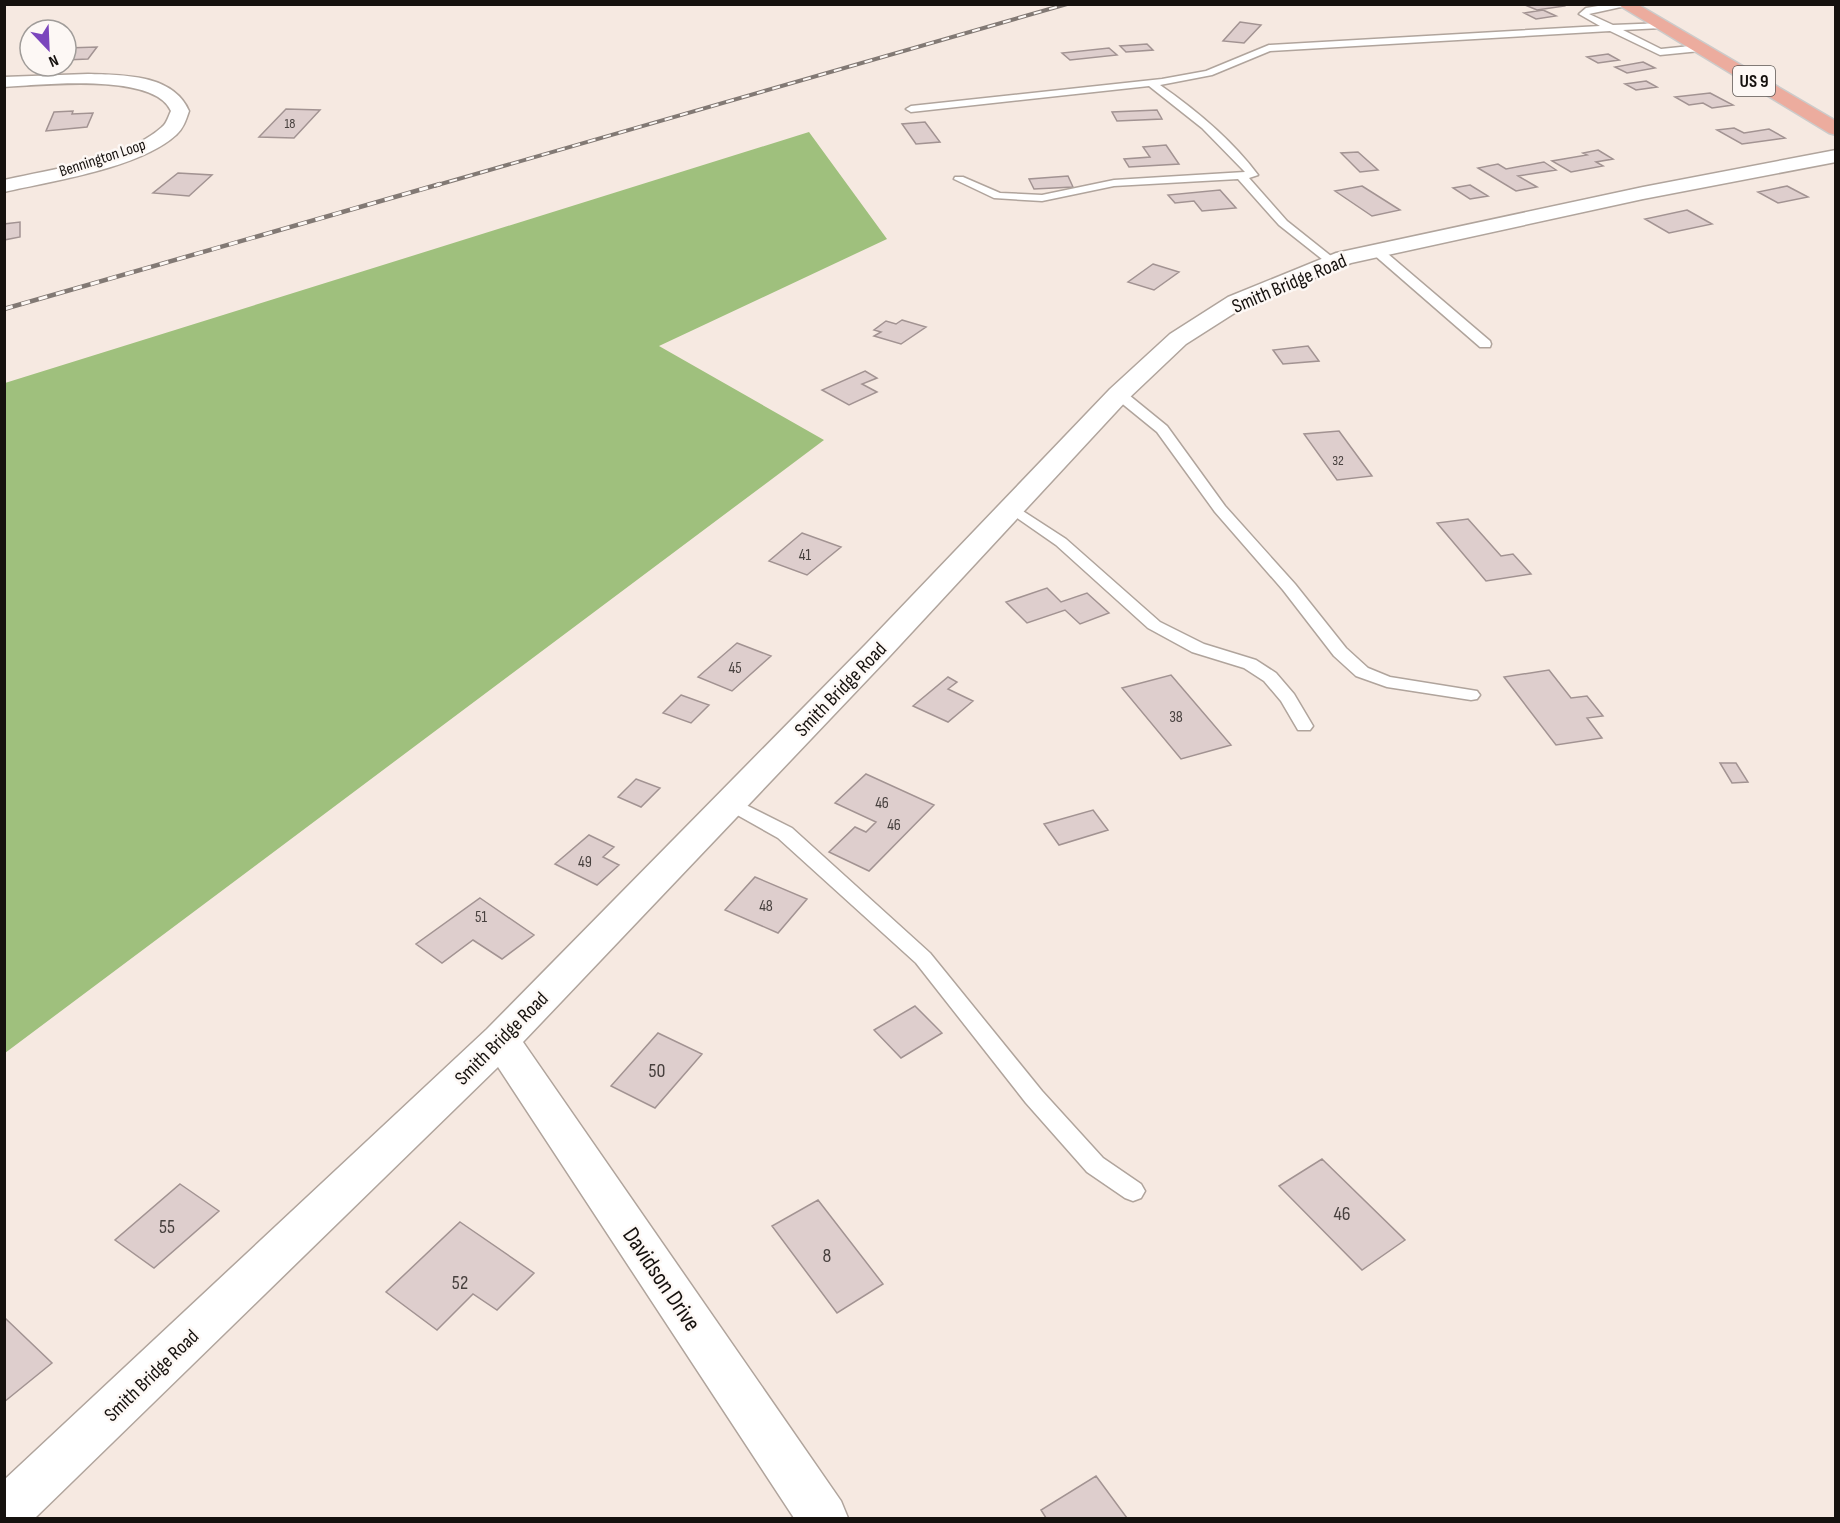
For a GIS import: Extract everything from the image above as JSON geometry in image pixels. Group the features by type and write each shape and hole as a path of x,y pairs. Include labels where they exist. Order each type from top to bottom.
{"main road":[{"name":"US 9","path":"1625,5 1836,129"}],"street":[{"name":"Bennington Loop","path":"4,82 88,80 139,84 167,93 176,102 180,111 176,123 167,133 127,153 4,186"},
{"name":"Smith Bridge Road","path":"4,1514 501,1040 1119,394 1178,339 1236,302 1332,262 1643,193 1836,156"},
{"name":"Davidson Drive","path":"501,1040 823,1518"}],"lane":[{"path":"1625,5 1589,10 1583,14 1660,52 1700,48"},
{"path":"911,109 1152,84 1209,73 1256,52 1275,47 1312,47 1661,26"},
{"path":"960,179 998,196 1042,198 1114,183 1253,175 1216,134 1185,105 1152,84"},
{"path":"1241,176 1283,223 1332,262"},
{"path":"1377,251 1485,344"},
{"path":"1119,394 1162,429 1220,509 1289,587 1340,652 1362,672 1387,682 1471,695"},
{"path":"1012,508 1060,542 1154,625 1198,648 1250,664 1270,677 1288,698 1304,726"},
{"path":"730,803 785,833 923,958 1034,1097 1095,1165 1133,1191"}],"green space":[{"path":"809,132 887,239 659,346 824,440 5,1053 5,383"}],"building":[{"path":"1561,4 1564,6 1537,10 1525,5"},
{"path":"1543,10 1556,16 1536,19 1524,13"},
{"path":"1240,22 1261,25 1244,43 1223,41"},
{"path":"1147,44 1153,50 1126,52 1120,46"},
{"path":"97,47 88,59 78,59 78,48"},
{"path":"1109,48 1117,55 1070,60 1062,53"},
{"path":"1608,54 1619,60 1598,63 1587,57"},
{"path":"1643,62 1655,68 1627,73 1615,67"},
{"path":"1646,81 1657,87 1636,90 1625,84"},
{"path":"1710,93 1733,105 1712,108 1703,103 1689,105 1675,97"},
{"path":"286,109 320,110 294,138 259,137"},
{"path":"1157,110 1162,119 1117,121 1112,112"},
{"path":"73,111 72,114 93,113 87,127 46,131 54,112"},
{"path":"925,122 940,142 916,144 902,124"},
{"path":"1734,128 1744,133 1769,129 1785,138 1742,144 1717,130"},
{"path":"1166,145 1179,164 1129,167 1124,159 1150,157 1143,147"},
{"path":"1598,150 1613,159 1596,162 1603,166 1571,172 1552,161 1587,155 1583,153"},
{"path":"1358,152 1378,170 1360,172 1341,153"},
{"path":"1544,162 1556,170 1518,176 1537,187 1516,191 1478,168 1498,164 1506,169"},
{"path":"178,173 212,175 189,196 153,193"},
{"path":"1068,176 1073,187 1034,189 1029,179"},
{"path":"1470,185 1488,196 1470,199 1453,188"},
{"path":"1362,186 1400,210 1372,216 1335,191"},
{"path":"1787,186 1808,197 1778,203 1758,192"},
{"path":"1220,190 1236,208 1202,211 1194,201 1175,203 1168,195"},
{"path":"1687,210 1712,224 1669,233 1645,219"},
{"path":"20,222 20,237 4,240 4,224"},
{"path":"1153,264 1179,272 1154,290 1128,282"},
{"path":"902,320 926,327 901,344 874,336 881,332 874,330 886,321 896,324"},
{"path":"1308,346 1319,361 1283,364 1273,350"},
{"path":"865,371 877,378 862,384 877,392 849,405 822,390"},
{"path":"1339,431 1372,476 1337,480 1304,434"},
{"path":"1468,519 1501,556 1513,554 1531,574 1486,581 1437,523"},
{"path":"802,533 841,547 807,575 769,561"},
{"path":"1047,588 1061,602 1087,593 1109,613 1080,624 1065,610 1027,623 1006,602"},
{"path":"737,643 771,656 732,691 698,677"},
{"path":"1549,670 1571,698 1587,696 1603,716 1587,718 1602,738 1556,745 1504,677"},
{"path":"1171,675 1231,745 1181,759 1122,688"},
{"path":"948,677 957,682 948,689 973,701 948,722 913,706"},
{"path":"681,695 709,705 691,723 663,713"},
{"path":"1720,763 1736,763 1748,782 1732,783"},
{"path":"866,774 934,805 869,871 829,852 855,827 866,832 876,822 835,803"},
{"path":"636,779 660,788 641,807 618,797"},
{"path":"1093,810 1108,830 1059,845 1044,824"},
{"path":"589,835 614,847 603,857 619,865 597,885 555,864"},
{"path":"755,877 807,899 778,933 725,910"},
{"path":"480,898 534,935 502,959 473,940 442,963 416,944"},
{"path":"915,1006 942,1033 901,1058 874,1030"},
{"path":"658,1033 702,1054 655,1108 611,1086"},
{"path":"1322,1159 1405,1240 1362,1270 1279,1186"},
{"path":"180,1184 219,1211 154,1268 115,1240"},
{"path":"818,1200 883,1284 837,1313 772,1226"},
{"path":"460,1222 534,1273 497,1310 473,1294 437,1330 386,1292"},
{"path":"6,1319 52,1363 4,1402 4,1320"},
{"path":"1096,1476 1127,1518 1046,1518 1041,1510"}],"railway":[{"path":"434,186 1067,4"},
{"path":"4,309 440,184"}]}
